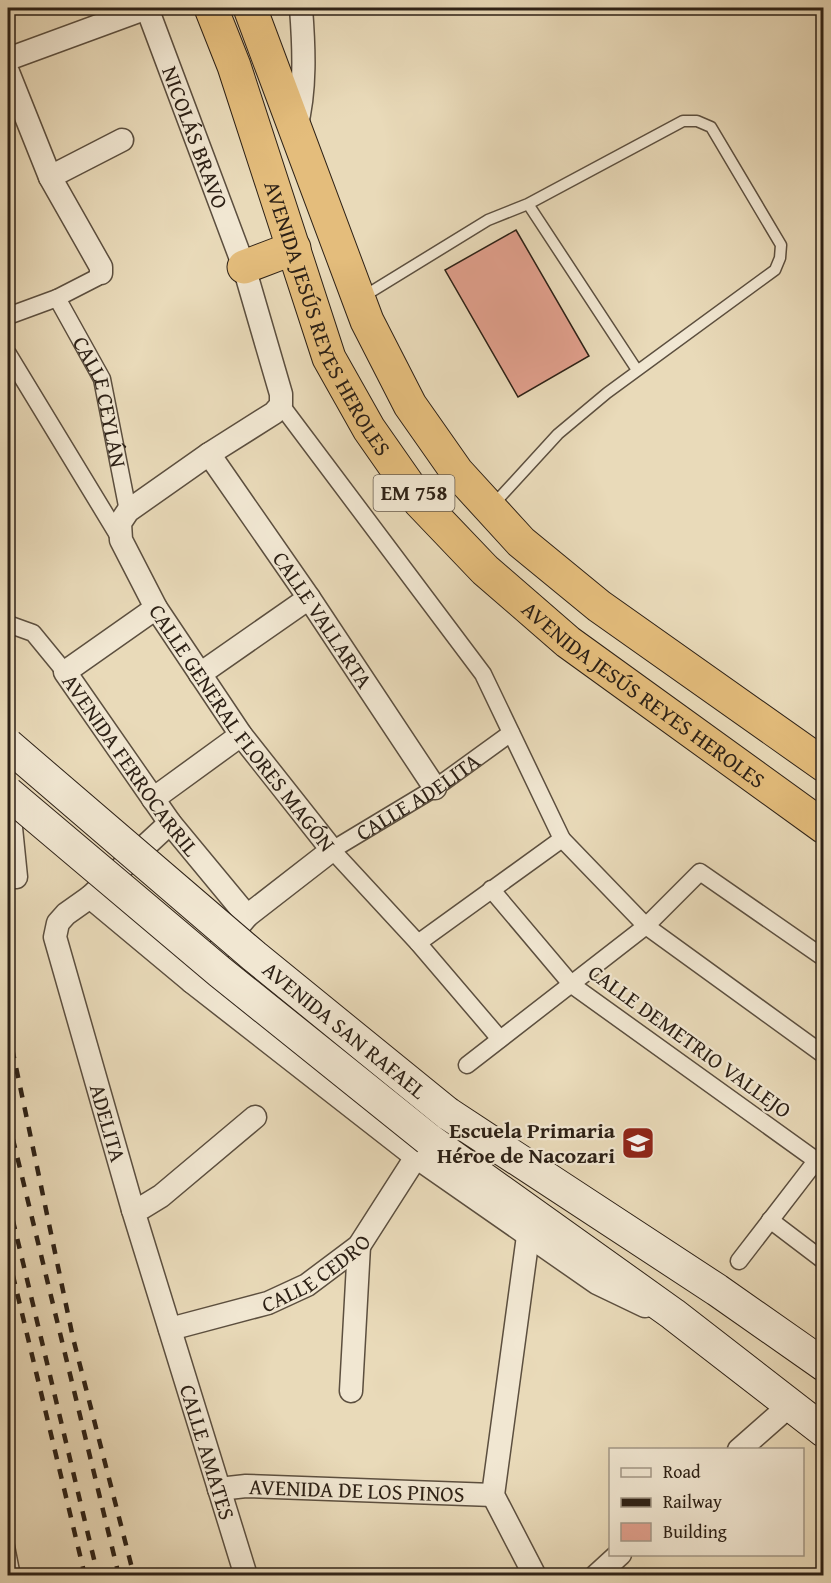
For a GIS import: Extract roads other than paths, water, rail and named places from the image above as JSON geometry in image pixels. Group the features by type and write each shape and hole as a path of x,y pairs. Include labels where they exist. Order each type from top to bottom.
{"highway":[{"name":"AVENIDA JESÚS REYES HEROLES","path":"211,8 234,66 329,358 369,429 420,502 485,570 568,642 824,827"},
{"name":"AVENIDA JESÚS REYES HEROLES","path":"250,8 366,321 410,405 458,472 521,542 599,606 824,765"},
{"path":"244,267 294,248"},
{"path":"748,711 824,749"}],"main road":[{"name":"AVENIDA SAN RAFAEL","path":"8,745 254,956 447,1113 717,1290 824,1365"},
{"name":"AVENIDA SAN RAFAEL","path":"8,793 220,972 422,1148 673,1314 824,1431"}],"street":[{"path":"8,59 147,8"},
{"name":"NICOLÁS BRAVO","path":"147,8 244,267 281,394 281,405"},
{"path":"296,130 302,92 301,8"},
{"path":"8,72 50,177 101,267 101,273 96,278 57,298 8,316"},
{"path":"50,177 122,140"},
{"name":"CALLE CEYLÁN","path":"57,298 102,379 128,511"},
{"name":"CALLE CEYLÁN","path":"8,354 121,540"},
{"path":"121,540 120,523 128,511 209,454 274,413 281,405 483,674 562,839 646,926 824,1056"},
{"name":"CALLE VALLARTA","path":"209,454 309,598 435,788"},
{"name":"CALLE GENERAL FLORES MAGÓN","path":"121,540 156,608 241,735 332,850 418,943 500,1039"},
{"path":"200,674 309,598"},
{"path":"65,672 156,608"},
{"name":"AVENIDA FERROCARRIL","path":"8,624 33,633 65,672 170,823 248,916"},
{"name":"CALLE ADELITA","path":"192,982 248,916 332,850 435,788 511,733"},
{"path":"153,799 241,735"},
{"path":"8,798 16,877"},
{"path":"90,897 170,823"},
{"path":"418,943 562,839"},
{"path":"467,1065 646,926 700,872 824,958"},
{"name":"CALLE DEMETRIO VALLEJO","path":"491,889 572,985 820,1163"},
{"name":"AVENIDA SAN RAFAEL","path":"90,897 192,982 422,1148 528,1236 597,1283 637,1304 673,1314"},
{"name":"ADELITA","path":"90,897 62,918 58,923 55,937 133,1210 170,1329"},
{"path":"133,1210 161,1196 255,1117"},
{"name":"CALLE CEDRO","path":"170,1329 268,1303 307,1285 359,1246 422,1148"},
{"path":"739,1261 770,1220 820,1163"},
{"path":"770,1220 824,1261"},
{"name":"AVENIDA DE LOS PINOS","path":"528,1236 493,1495 535,1575"},
{"path":"351,1391 359,1246"},
{"name":"CALLE AMATES","path":"170,1329 246,1575"},
{"path":"740,1448 789,1406"},
{"name":"AVENIDA DE LOS PINOS","path":"219,1489 246,1486 493,1495"},
{"path":"596,1575 618,1556"}],"lane":[{"path":"358,299 488,220 528,204 683,120 697,121 711,127 781,245 780,258 775,270 638,370 558,434 490,508"},
{"path":"528,204 638,370"},
{"path":"8,1541 15,1575"}],"railway":[{"path":"8,1029 73,1338 134,1576"},
{"path":"8,1119 119,1576"},
{"path":"8,1200 98,1576"},
{"path":"8,1255 85,1576"}],"place":[{"name":"Escuela Primaria Héroe de Nacozari","path":"638,1143"}]}
